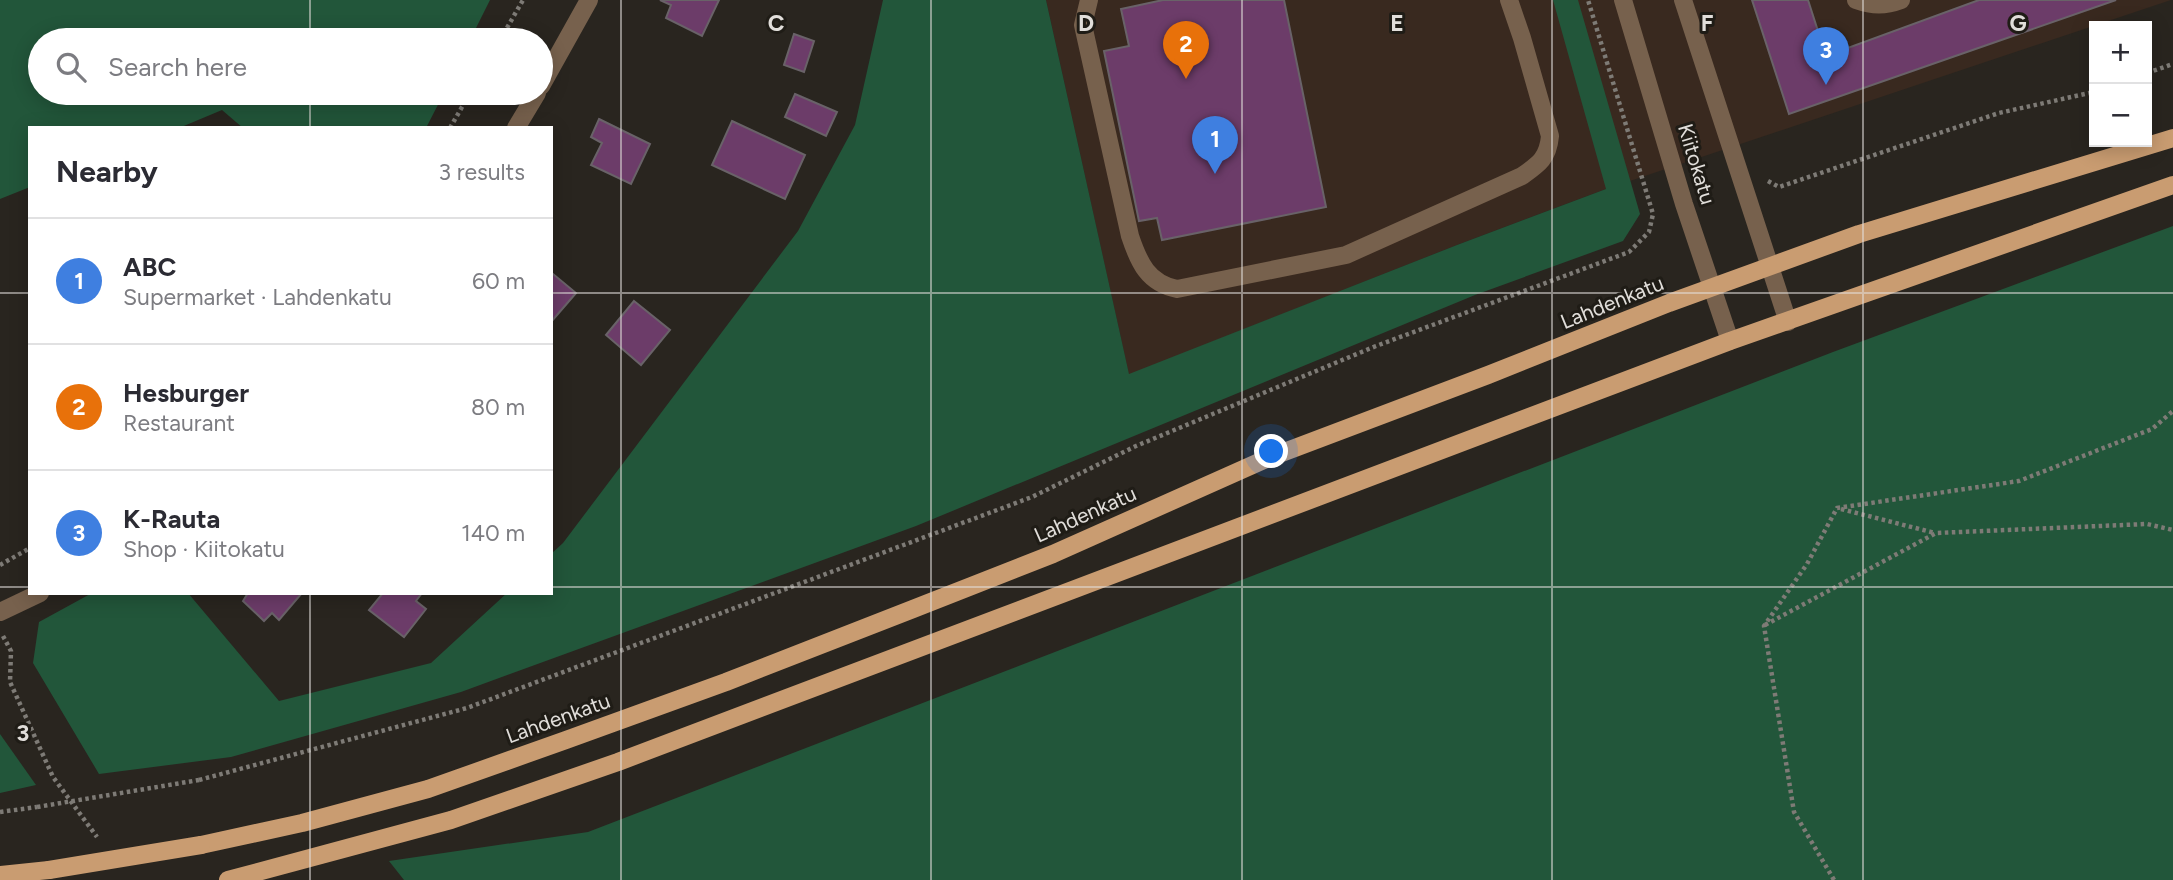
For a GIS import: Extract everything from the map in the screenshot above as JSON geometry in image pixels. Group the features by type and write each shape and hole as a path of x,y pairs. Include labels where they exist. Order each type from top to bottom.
{"main road":[{"name":"Lahdenkatu","path":"0,875 49,870 201,845 302,823 428,789 726,682 1053,554 1266,458 1713,287 1859,234 2173,138"},
{"path":"228,880 451,820 618,762 1730,341 2173,185"}],"street":[{"path":"553,64 589,0"},
{"path":"1089,0 1083,25 1130,236 1137,257 1147,271 1162,286 1177,289 1346,255 1522,176 1540,163 1549,149 1550,136 1509,0"},
{"name":"Kiitokatu","path":"1623,0 1684,204 1730,341"},
{"name":"Kiitokatu","path":"1683,0 1788,322"},
{"path":"1856,0 1872,6 1901,0"},
{"path":"517,126 530,105"},
{"path":"0,612 36,595"}],"path":[{"path":"507,28 523,0"},
{"path":"0,812 199,780 480,703 1032,496 1136,446 1376,346 1629,252 1648,232 1653,214 1588,0"},
{"path":"2152,71 2173,64"},
{"path":"1766,181 1779,187 1999,113 2089,93"},
{"path":"451,126 463,105"},
{"path":"1837,508 2019,481 2152,429 2173,411"},
{"path":"1837,508 1936,533 2147,524 2173,530"},
{"path":"1834,880 1794,813 1764,626 1807,564 1837,508"},
{"path":"1764,626 1936,533"},
{"path":"0,565 28,549"},
{"path":"0,629 11,651 10,682 53,777 99,839"}],"shaded area":[{"path":"1046,0 2171,0 2108,21 2089,21 2089,27 1606,189 1129,375"}],"green space":[{"path":"0,0 490,0 476,28 28,28 28,105 438,105 427,126 241,126 222,110 184,126 28,126 28,188 0,199"},
{"path":"883,0 1046,0 1129,374 1606,189 1553,0 1578,0 1640,214 1623,241 1475,295 916,526 461,692 231,757 99,774 33,663 39,622 88,595 190,595 279,701 431,663 505,595 553,595 553,552 563,543 798,231 855,125"},
{"path":"2173,226 2173,880 404,880 389,861 588,832 1833,352"},
{"path":"0,734 36,785 0,793"}],"building":[{"path":"660,0 719,0 702,36 666,18 671,5"},
{"path":"1163,0 1284,0 1326,207 1162,240 1157,218 1139,221 1104,51 1129,46 1121,9"},
{"path":"1752,0 1808,0 1826,56 1979,0 2116,0 1789,114"},
{"path":"794,34 814,41 804,72 784,65"},
{"path":"795,94 837,112 826,136 785,117"},
{"path":"599,119 650,144 631,184 591,165 602,143 591,137"},
{"path":"732,121 805,155 785,199 712,165"},
{"path":"553,274 576,293 553,320"},
{"path":"634,301 670,330 641,365 606,335"},
{"path":"247,595 300,595 279,620 272,613 264,621 243,601"},
{"path":"381,595 420,595 416,601 426,609 404,637 369,610"}],"place":[{"name":"Hesburger","path":"1186,79"},
{"name":"K-Rauta","path":"1826,85"},
{"name":"ABC","path":"1215,174"}]}
